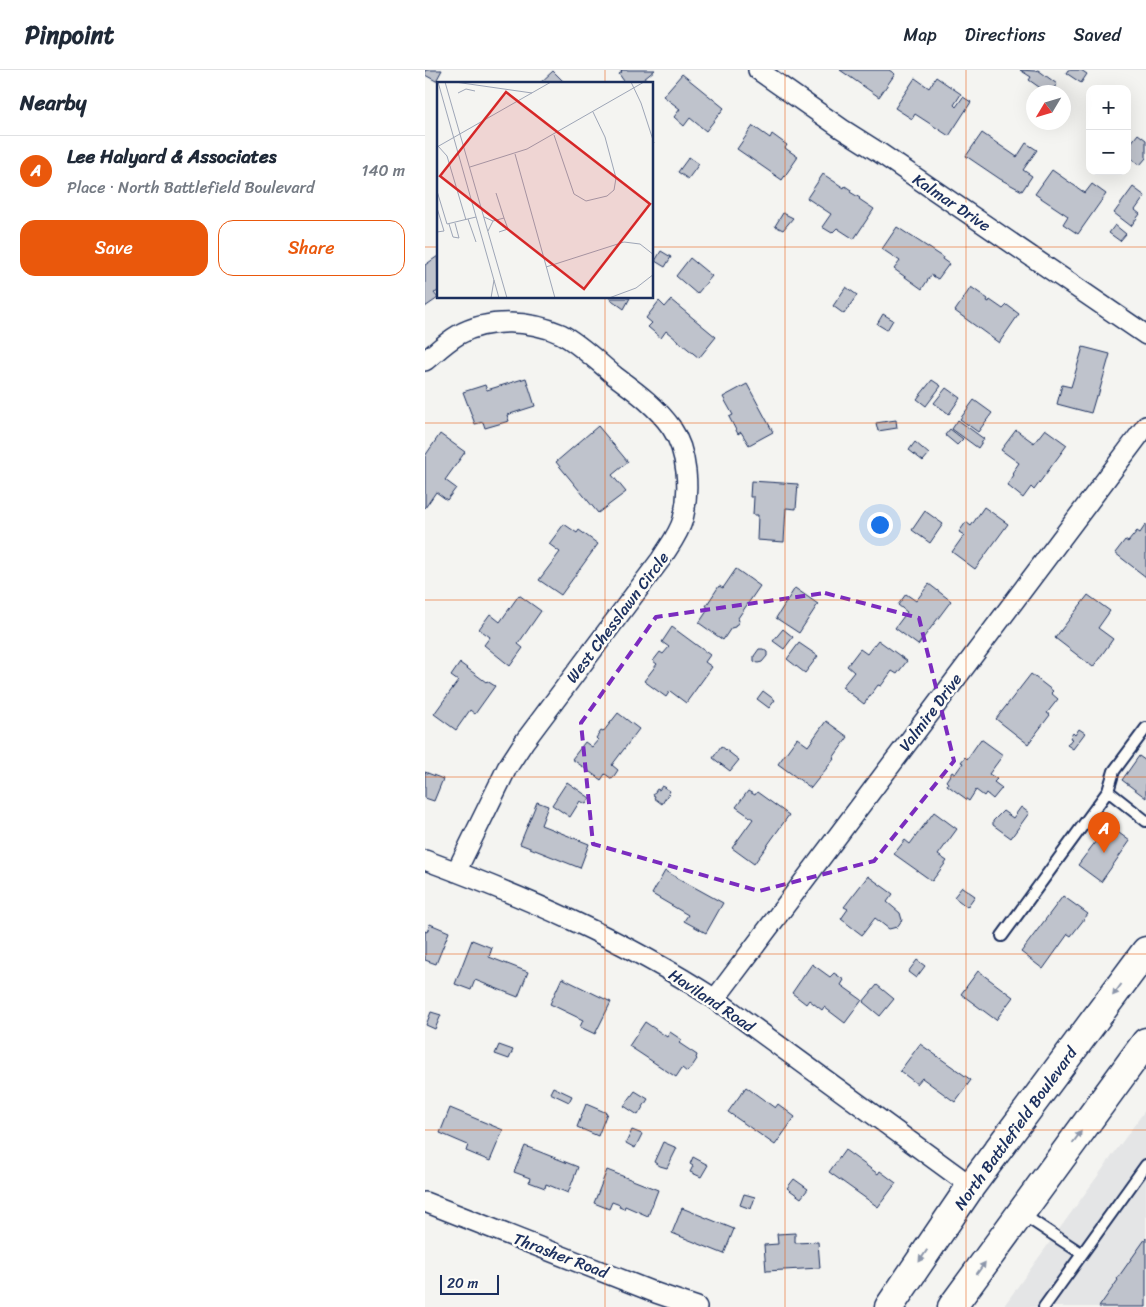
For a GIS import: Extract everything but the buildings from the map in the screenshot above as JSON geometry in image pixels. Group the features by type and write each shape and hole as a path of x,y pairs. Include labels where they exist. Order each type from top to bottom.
{"main road":[{"name":"North Battlefield Boulevard","path":"889,1307 971,1186 1146,951"},
{"path":"952,1307 1146,1042"}],"street":[{"name":"Kalmar Drive","path":"758,70 1146,335"},
{"name":"West Chesslawn Circle","path":"425,361 447,343 466,332 495,323 527,324 562,335 651,405 666,421 678,439 687,477 683,519 677,535 524,742 507,768 456,872"},
{"name":"Valmire Drive","path":"715,999 1146,426"},
{"name":"Haviland Road","path":"425,860 577,923 644,956 715,999 971,1186"},
{"name":"Thrasher Road","path":"425,1202 697,1307"}],"lane":[{"path":"1002,936 1107,791 1113,771 1146,728"},
{"path":"1107,791 1146,821"},
{"path":"1044,1307 1146,1165"},
{"path":"1021,1213 1081,1253"}],"highlighted area":[{"path":"825,593 919,618 954,761 874,861 759,891 593,844 581,723 656,617"}],"shaded area":[{"path":"1146,1109 1146,1307 1003,1307"}],"place":[{"name":"Lee Halyard & Associates","path":"1104,853"}]}
